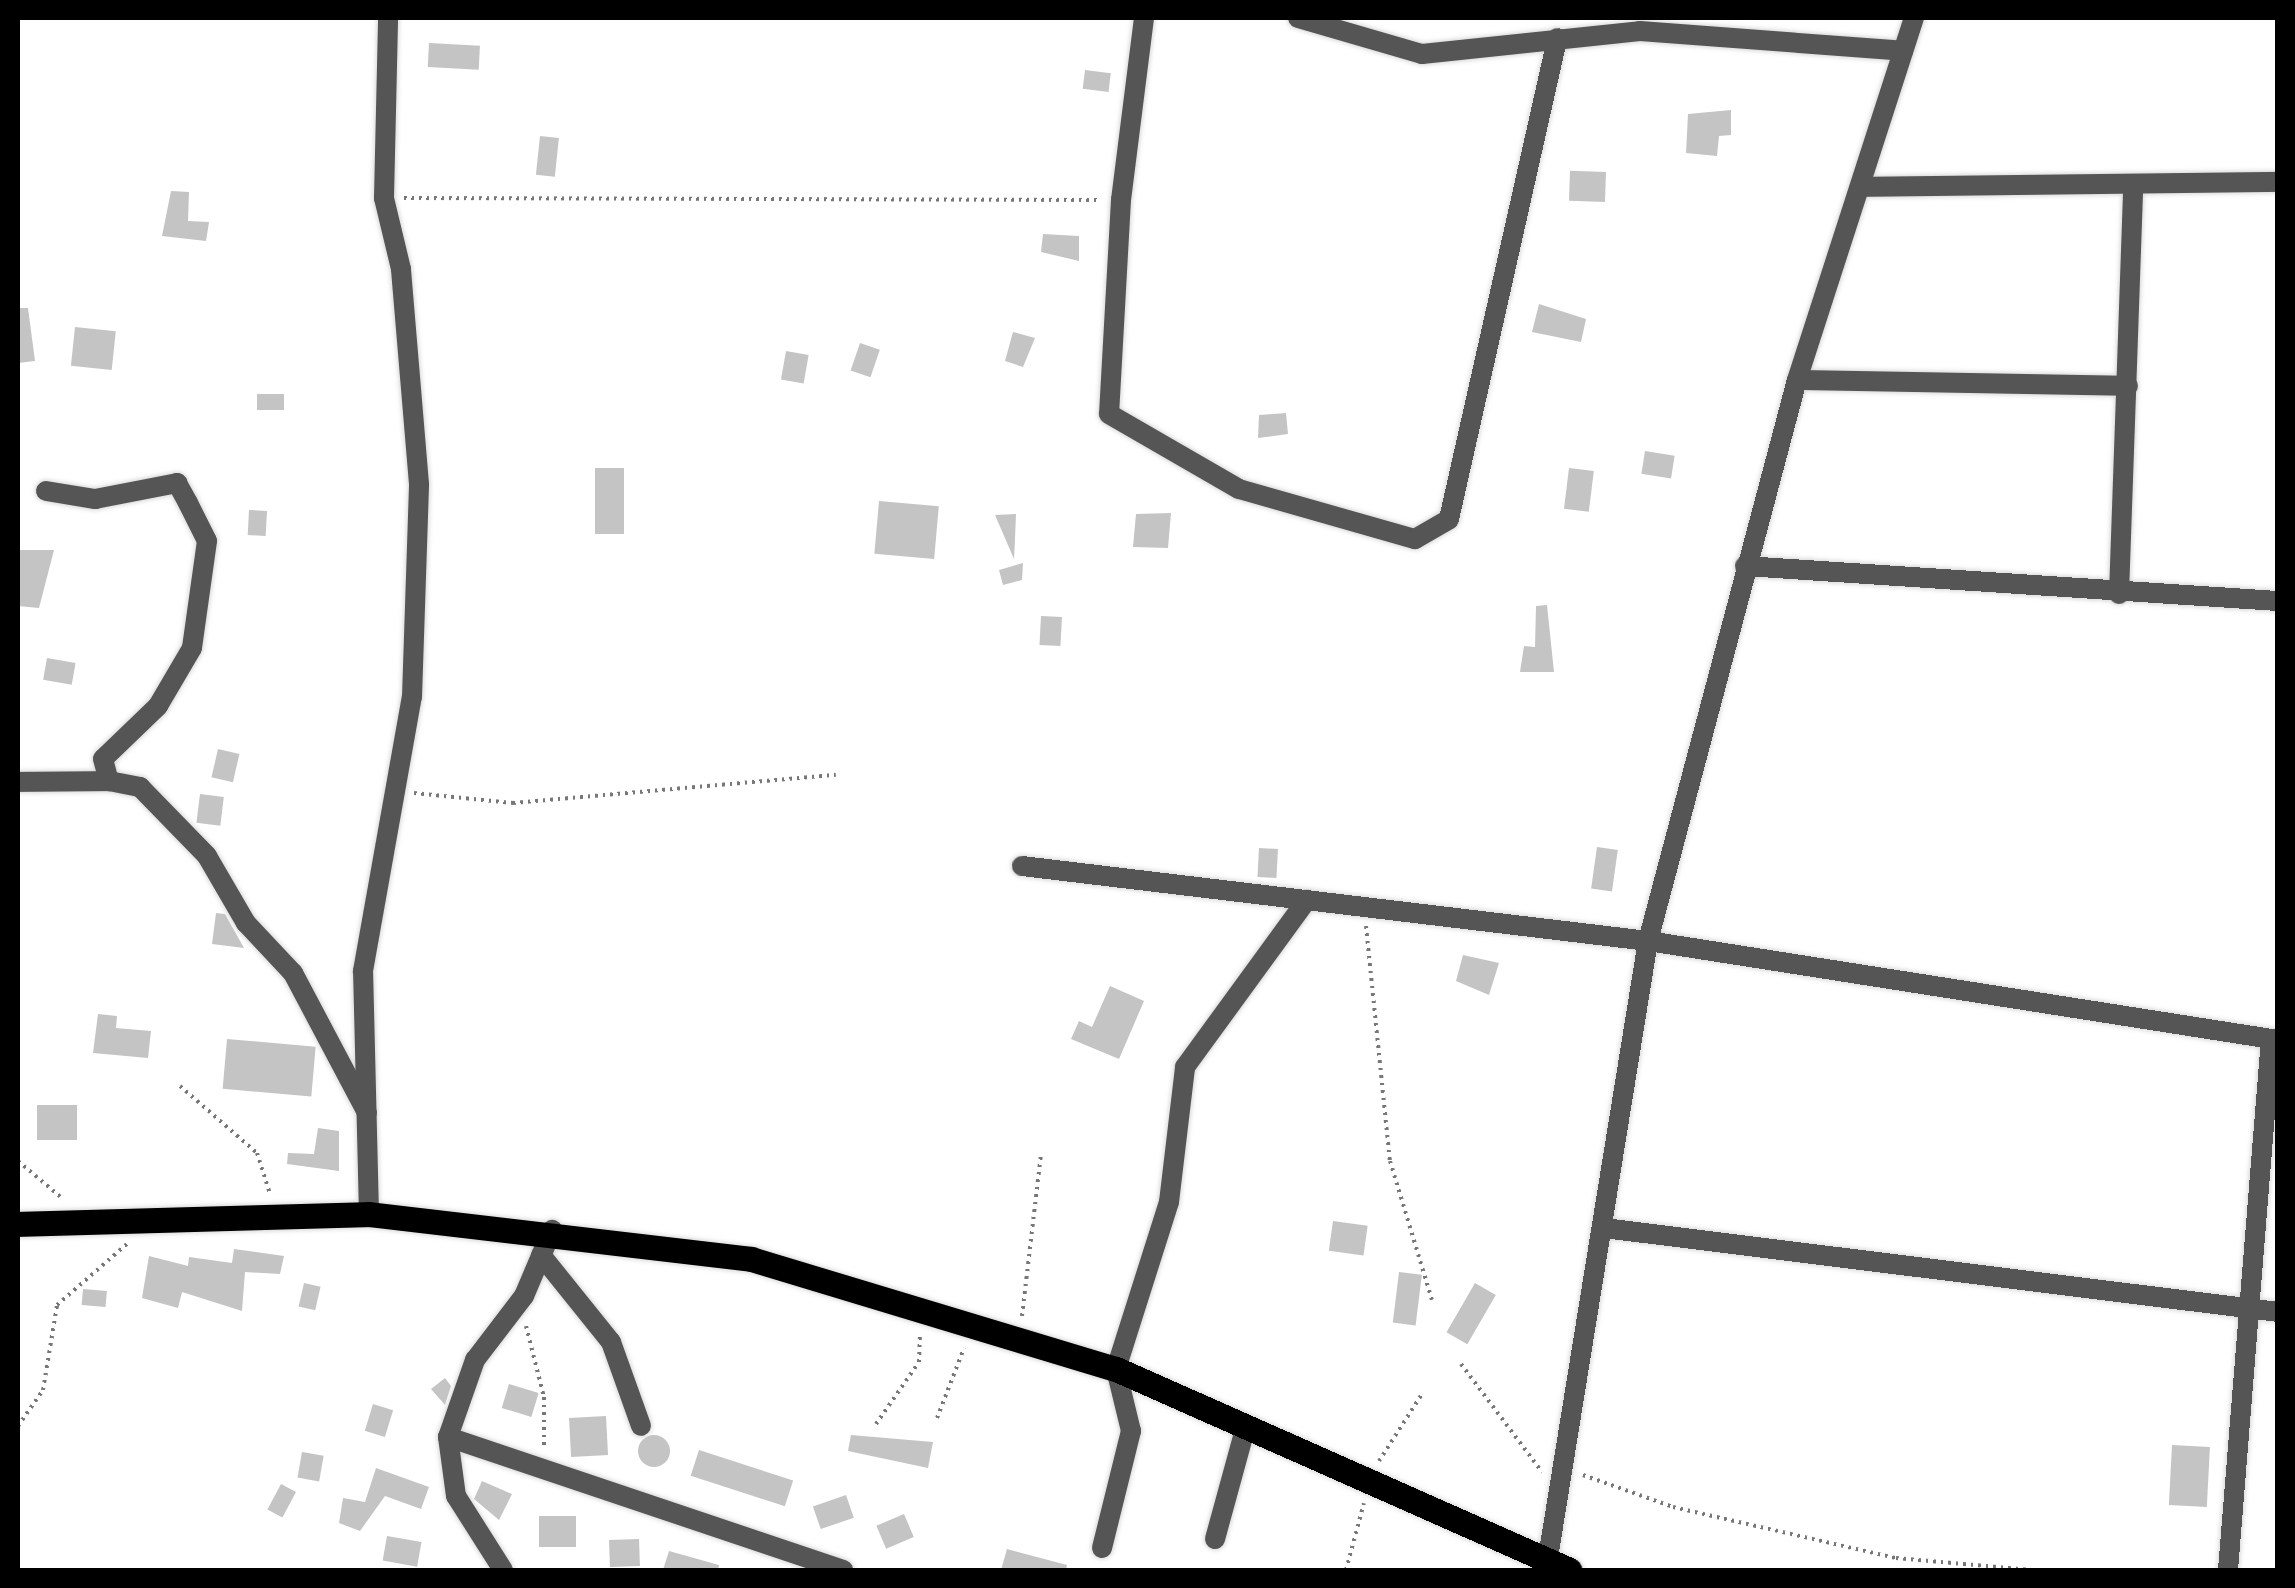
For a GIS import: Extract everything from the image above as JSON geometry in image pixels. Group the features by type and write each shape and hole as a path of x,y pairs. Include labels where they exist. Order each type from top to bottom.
{"main road":[{"path":"18,1224 369,1214 552,1230 751,1259 977,1321 1116,1368 1554,1568"}],"street":[{"path":"369,1214 362,971 399,792 419,484 401,269 384,198 388,18"},
{"path":"1144,18 1120,200 1109,414 1238,489 1432,537 1449,519 1558,38"},
{"path":"1298,18 1422,54 1640,31 1903,51"},
{"path":"1554,1568 1562,1494 1648,941 1745,566 1798,380 1914,18"},
{"path":"1860,187 2133,188 2278,182"},
{"path":"2119,594 2133,188"},
{"path":"1798,380 2128,386"},
{"path":"46,492 96,499 176,483 207,541 192,648 158,706 103,759 109,781"},
{"path":"1745,566 2119,594 2278,600"},
{"path":"18,782 109,781 140,788 207,856 246,923 294,973 366,1113"},
{"path":"1022,866 1648,941 2274,1040 2254,1310 2228,1570"},
{"path":"1102,1548 1130,1431 1116,1368 1169,1202 1185,1066 1307,900"},
{"path":"1604,1228 2278,1312"},
{"path":"503,1570 456,1496 448,1438 480,1352 524,1296 552,1230"},
{"path":"541,1255 611,1342 641,1426"},
{"path":"1215,1540 1246,1426"},
{"path":"448,1438 843,1570"}],"path":[{"path":"384,198 1120,200"},
{"path":"399,792 514,803 836,776"},
{"path":"1365,907 1390,1161 1432,1300"},
{"path":"180,1086 257,1153 277,1218"},
{"path":"1019,1335 1041,1155"},
{"path":"18,1161 64,1195 46,1223"},
{"path":"18,1426 43,1390 57,1305 118,1260 139,1222"},
{"path":"524,1296 525,1345 544,1397 544,1469"},
{"path":"876,1424 919,1362 920,1304"},
{"path":"938,1418 977,1321"},
{"path":"1461,1364 1562,1494"},
{"path":"1566,1469 1674,1508 1896,1558 2031,1570"}],"building":[{"path":"429,43 480,46 479,70 428,67"},
{"path":"1085,70 1111,73 1108,92 1083,89"},
{"path":"1731,110 1731,135 1719,136 1717,156 1686,153 1688,114"},
{"path":"540,136 559,138 555,177 536,175"},
{"path":"1570,171 1606,172 1605,202 1569,201"},
{"path":"171,191 189,192 188,221 209,222 206,241 162,236"},
{"path":"1043,234 1079,236 1079,261 1041,252"},
{"path":"1539,304 1586,319 1581,342 1532,332"},
{"path":"18,308 28,308 35,361 18,363"},
{"path":"75,327 116,331 112,370 71,366"},
{"path":"1013,332 1035,338 1023,367 1005,361"},
{"path":"860,343 880,350 870,377 851,370"},
{"path":"786,351 809,355 804,384 781,380"},
{"path":"257,394 284,394 284,410 257,410"},
{"path":"1286,413 1288,434 1258,438 1259,415"},
{"path":"1645,451 1675,456 1671,478 1641,474"},
{"path":"595,468 624,468 624,534 595,534"},
{"path":"1569,468 1594,471 1589,512 1564,509"},
{"path":"879,501 939,506 934,559 874,554"},
{"path":"249,510 267,511 266,536 248,535"},
{"path":"1171,513 1168,548 1133,547 1136,514"},
{"path":"1016,514 1015,539 1014,559 995,515"},
{"path":"18,550 54,550 39,608 18,606"},
{"path":"1023,563 1022,580 1003,585 999,570"},
{"path":"1547,605 1554,672 1520,672 1524,646 1535,647 1536,606"},
{"path":"1041,616 1062,617 1060,646 1039,645"},
{"path":"47,658 76,663 72,685 43,680"},
{"path":"218,749 239,754 233,782 211,777"},
{"path":"200,794 224,797 220,826 196,823"},
{"path":"1597,847 1618,850 1612,892 1591,889"},
{"path":"1259,848 1278,849 1276,878 1257,877"},
{"path":"216,913 225,914 244,948 212,944"},
{"path":"1463,955 1499,963 1489,995 1456,981"},
{"path":"1110,986 1144,1001 1119,1059 1071,1039 1079,1021 1092,1027"},
{"path":"98,1014 117,1016 116,1028 151,1031 148,1058 93,1053"},
{"path":"227,1039 316,1047 311,1097 223,1089"},
{"path":"37,1105 77,1105 77,1140 37,1140"},
{"path":"318,1128 339,1131 339,1171 287,1164 288,1153 314,1154"},
{"path":"1333,1221 1368,1226 1363,1256 1329,1251"},
{"path":"234,1249 284,1256 280,1274 245,1272 242,1311 182,1292 178,1308 142,1298 149,1256 188,1266 189,1257 232,1263"},
{"path":"1399,1272 1422,1275 1416,1325 1393,1323"},
{"path":"304,1283 321,1287 315,1310 299,1306"},
{"path":"1475,1283 1496,1295 1467,1344 1446,1332"},
{"path":"83,1289 107,1291 106,1307 82,1305"},
{"path":"445,1378 451,1386 445,1405 431,1389"},
{"path":"509,1384 539,1393 531,1417 502,1408"},
{"path":"373,1404 393,1410 385,1437 365,1431"},
{"path":"606,1416 608,1455 571,1457 569,1418"},
{"path":"654,1435 666,1439 670,1451 666,1463 654,1467 642,1463 638,1451 642,1439"},
{"path":"851,1435 933,1442 928,1468 848,1451"},
{"path":"2172,1445 2210,1447 2207,1507 2169,1505"},
{"path":"699,1450 793,1481 785,1506 691,1476"},
{"path":"302,1452 324,1456 319,1481 297,1478"},
{"path":"376,1468 429,1487 421,1509 385,1496 360,1531 339,1523 343,1498 365,1502"},
{"path":"482,1481 512,1494 499,1520 474,1499"},
{"path":"281,1484 296,1492 282,1518 267,1510"},
{"path":"846,1495 854,1518 821,1529 813,1506"},
{"path":"904,1514 914,1537 886,1549 876,1526"},
{"path":"539,1516 576,1516 576,1547 539,1547"},
{"path":"387,1536 421,1542 417,1567 383,1561"},
{"path":"639,1539 640,1566 610,1567 609,1540"},
{"path":"1007,1549 1067,1565 1066,1570 1001,1570"},
{"path":"669,1551 719,1565 718,1570 663,1570"}]}
